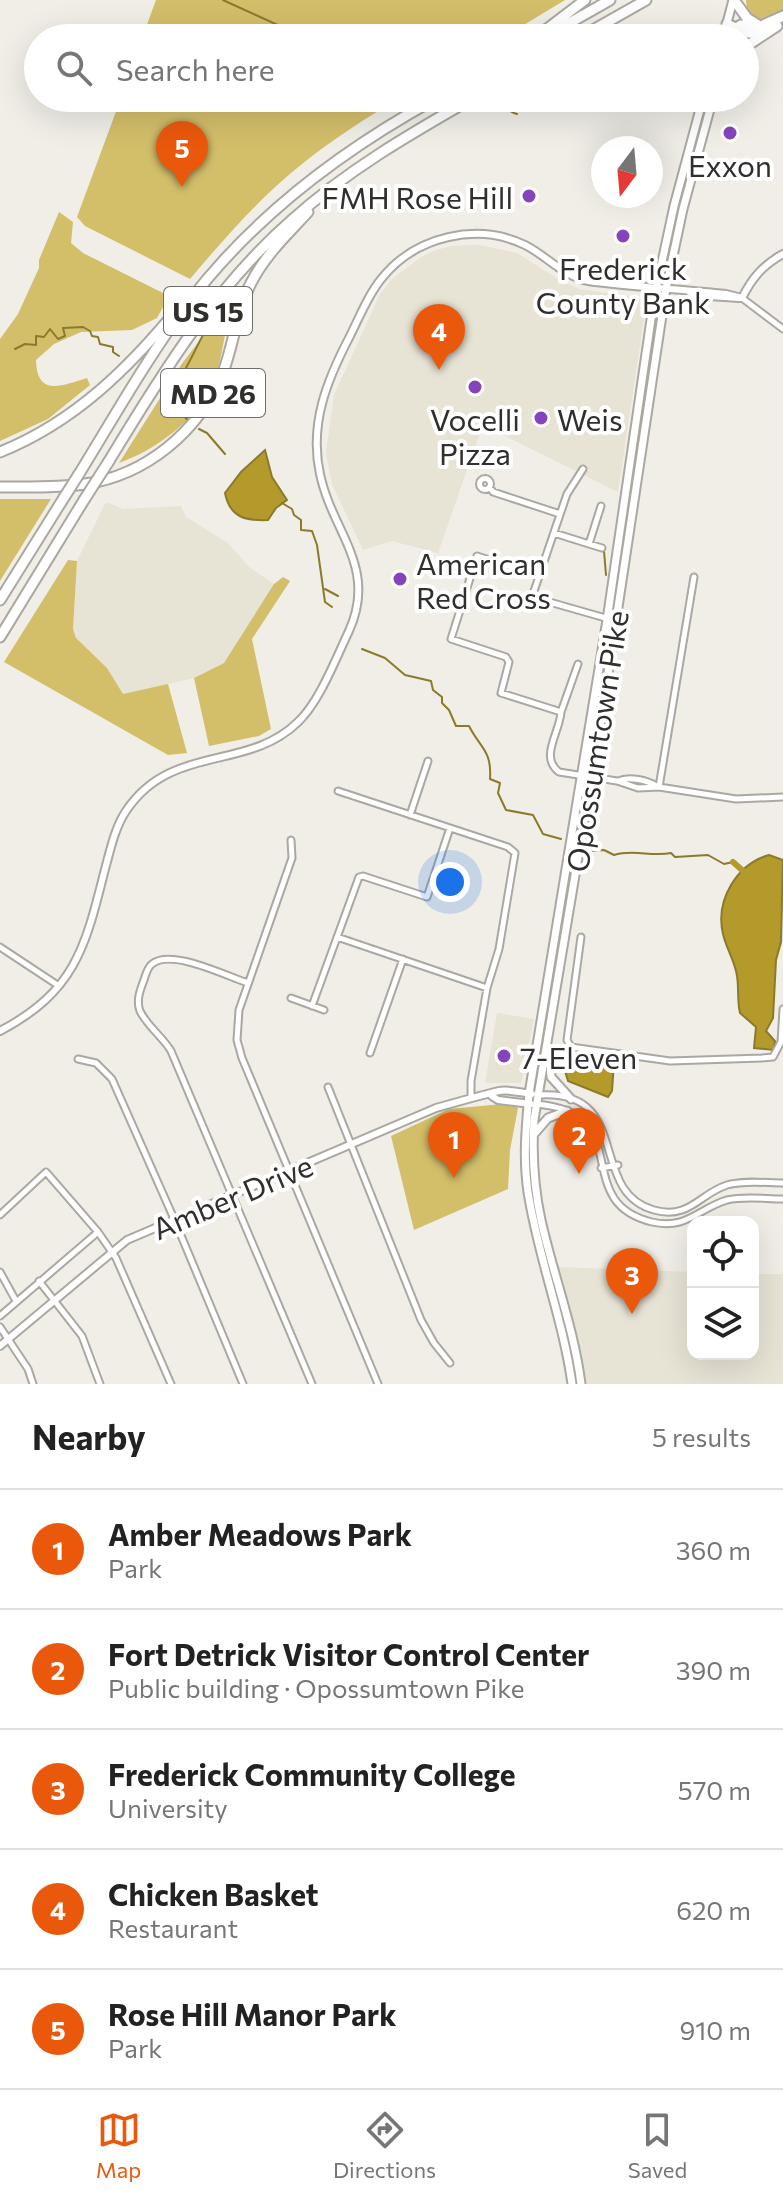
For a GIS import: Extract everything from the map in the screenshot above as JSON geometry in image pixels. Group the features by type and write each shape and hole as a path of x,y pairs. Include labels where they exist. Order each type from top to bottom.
{"highway":[{"path":"557,24 585,0"},
{"path":"566,24 610,0"},
{"path":"604,24 646,0"},
{"path":"733,0 754,24"},
{"path":"759,33 783,16"},
{"path":"759,31 783,23"},
{"name":"US 15","path":"0,600 153,355 200,288 260,224 309,181 376,133 413,112"},
{"name":"US 15","path":"0,637 167,368 206,313 275,236 335,183 450,112"},
{"name":"MD 26","path":"0,487 61,487 101,481 148,461 179,438 204,408 220,379 241,308 258,272 274,249 335,183"},
{"name":"MD 26","path":"0,452 48,429 90,399 119,374 179,306 200,288"}],"main road":[{"path":"727,24 733,0"},
{"name":"Opossumtown Pike","path":"572,1384 564,1338 528,1192 525,1151 533,1104 539,1095 592,778 657,288 674,206 699,112"},
{"name":"Opossumtown Pike","path":"581,1384 572,1336 540,1216 533,1104 529,1094 666,289 683,209 709,112"},
{"path":"548,1039 551,1077 571,1099"},
{"path":"534,1135 548,1118 567,1111"}],"street":[{"path":"0,1031 37,1009 70,973 84,944 121,818 148,786 170,771 264,745 292,728 312,704 351,627 358,598 358,574 352,550 323,486 318,465 316,432 321,402 330,375 379,281 391,268 412,251 438,240 458,235 485,234 510,239 557,265 598,280 688,291 694,295 742,298 783,329"},
{"path":"742,298 756,274 783,254"},
{"path":"583,469 567,494 532,597 611,621"},
{"path":"490,488 493,492 560,514"},
{"path":"589,544 601,506"},
{"path":"554,533 602,548"},
{"path":"539,576 477,556 451,639 506,657 509,662 501,693 561,712"},
{"path":"659,787 694,577"},
{"path":"578,664 551,748 551,761 559,772 617,781 624,778 639,780 659,787 751,800 783,797"},
{"path":"410,815 428,761"},
{"path":"338,791 508,847 515,853 499,949 487,988 471,1097"},
{"path":"312,1006 361,876 427,897 450,828"},
{"path":"291,840 292,858 239,1010 237,1040 378,1384"},
{"path":"337,937 487,988"},
{"path":"581,937 567,1040 569,1046 670,1061 773,1057 780,1047 783,1009"},
{"path":"0,947 59,986"},
{"path":"248,983 171,957 154,962 148,969 139,992 141,1012 171,1051 312,1384"},
{"path":"370,1053 403,959"},
{"path":"291,998 324,1010"},
{"path":"78,1059 96,1063 112,1079 243,1384"},
{"path":"328,1087 354,1144 421,1320 450,1363"},
{"name":"Amber Drive","path":"0,1346 127,1240 290,1173 436,1108 471,1097 492,1096 499,1091 539,1095"},
{"path":"539,1095 571,1099 591,1111 601,1125 621,1187 632,1199 650,1209 669,1212 698,1204 724,1186 783,1183"},
{"name":"Amber Drive","path":"492,1096 498,1100 533,1104"},
{"path":"533,1104 567,1111 582,1120 596,1141 607,1184 621,1205 639,1217 661,1223 690,1220 728,1200 783,1199"},
{"path":"601,1168 616,1166"},
{"path":"0,1215 46,1172 112,1251 171,1384"},
{"path":"0,1316 98,1232"},
{"path":"0,1272 16,1301"},
{"path":"39,1281 82,1336 100,1384"},
{"path":"0,1327 28,1369 33,1384"}],"shaded area":[{"path":"156,0 565,0 525,24 147,24"},
{"path":"746,0 783,0 783,13 768,19 756,18 747,12"},
{"path":"116,112 377,112 338,137 272,190 190,279 85,226 77,217"},
{"path":"59,212 73,222 71,243 83,253 169,296 157,318 132,330 81,332 54,344 36,360 41,380 52,386 60,386 87,378 90,385 48,419 0,441 0,339 18,314"},
{"path":"479,245 517,253 579,289 641,298 646,305 618,492 497,432 493,436 481,430 438,553 392,541 363,550 332,484 326,453 334,395 380,294 392,279 421,257 436,250"},
{"path":"209,328 225,335 217,372 205,397 185,421 160,442 119,463 181,365"},
{"path":"265,450 272,477 287,500 276,508 268,520 253,520 235,513 225,493 241,472"},
{"path":"0,499 51,499 0,581"},
{"path":"105,504 123,509 181,506 186,517 228,543 249,567 274,584 224,663 194,678 123,695 107,668 76,638 73,631 77,561"},
{"path":"68,560 77,561 73,629 76,638 107,668 123,694 168,684 187,753 168,755 4,662"},
{"path":"283,577 290,581 252,639 271,729 259,736 209,746 194,678 224,663 274,584"},
{"path":"769,855 783,860 781,942 776,960 773,1018 766,1031 775,1041 774,1050 754,1048 756,1027 740,1013 736,970 724,939 721,921 726,896 738,875 747,866"},
{"path":"497,1013 534,1019 521,1083 485,1083"},
{"path":"573,1055 614,1063 612,1091 608,1097 568,1081 565,1071"},
{"path":"513,1103 518,1108 510,1150 508,1189 414,1230 391,1136 449,1109"},
{"path":"558,1267 687,1272 687,1360 759,1360 759,1274 783,1274 783,1384 586,1384"}],"waterway":[{"path":"223,0 275,24"},
{"path":"512,112 517,114"},
{"path":"188,420 163,400 180,379 219,309"},
{"path":"15,349 25,344 36,345 36,336 44,337 50,329 58,339 65,336 63,328 83,327 92,336 98,337 100,344 113,347 113,352 119,356"},
{"path":"199,429 207,433 225,454"},
{"path":"282,503 301,520 301,530 312,531 325,602 332,607"},
{"path":"604,551 606,575"},
{"path":"325,589 338,596"},
{"path":"362,649 385,658 405,675 431,681 433,690 442,697 442,703 456,726 469,726 484,750 489,762 490,779 500,783 498,793 506,810 533,815 543,834 561,839"},
{"path":"588,851 604,850 614,855 708,855 724,864 733,862"},
{"path":"733,862 742,870"}],"place":[{"name":"Exxon","path":"730,133"},
{"name":"Rose Hill Manor Park","path":"182,187"},
{"name":"FMH Rose Hill","path":"529,196"},
{"name":"Frederick County Bank","path":"623,236"},
{"name":"Chicken Basket","path":"439,370"},
{"name":"Vocelli Pizza","path":"475,387"},
{"name":"Weis","path":"541,418"},
{"name":"American Red Cross","path":"400,579"},
{"name":"7-Eleven","path":"504,1056"},
{"name":"Fort Detrick Visitor Control Center","path":"579,1174"},
{"name":"Amber Meadows Park","path":"454,1178"},
{"name":"Frederick Community College","path":"632,1314"}]}
